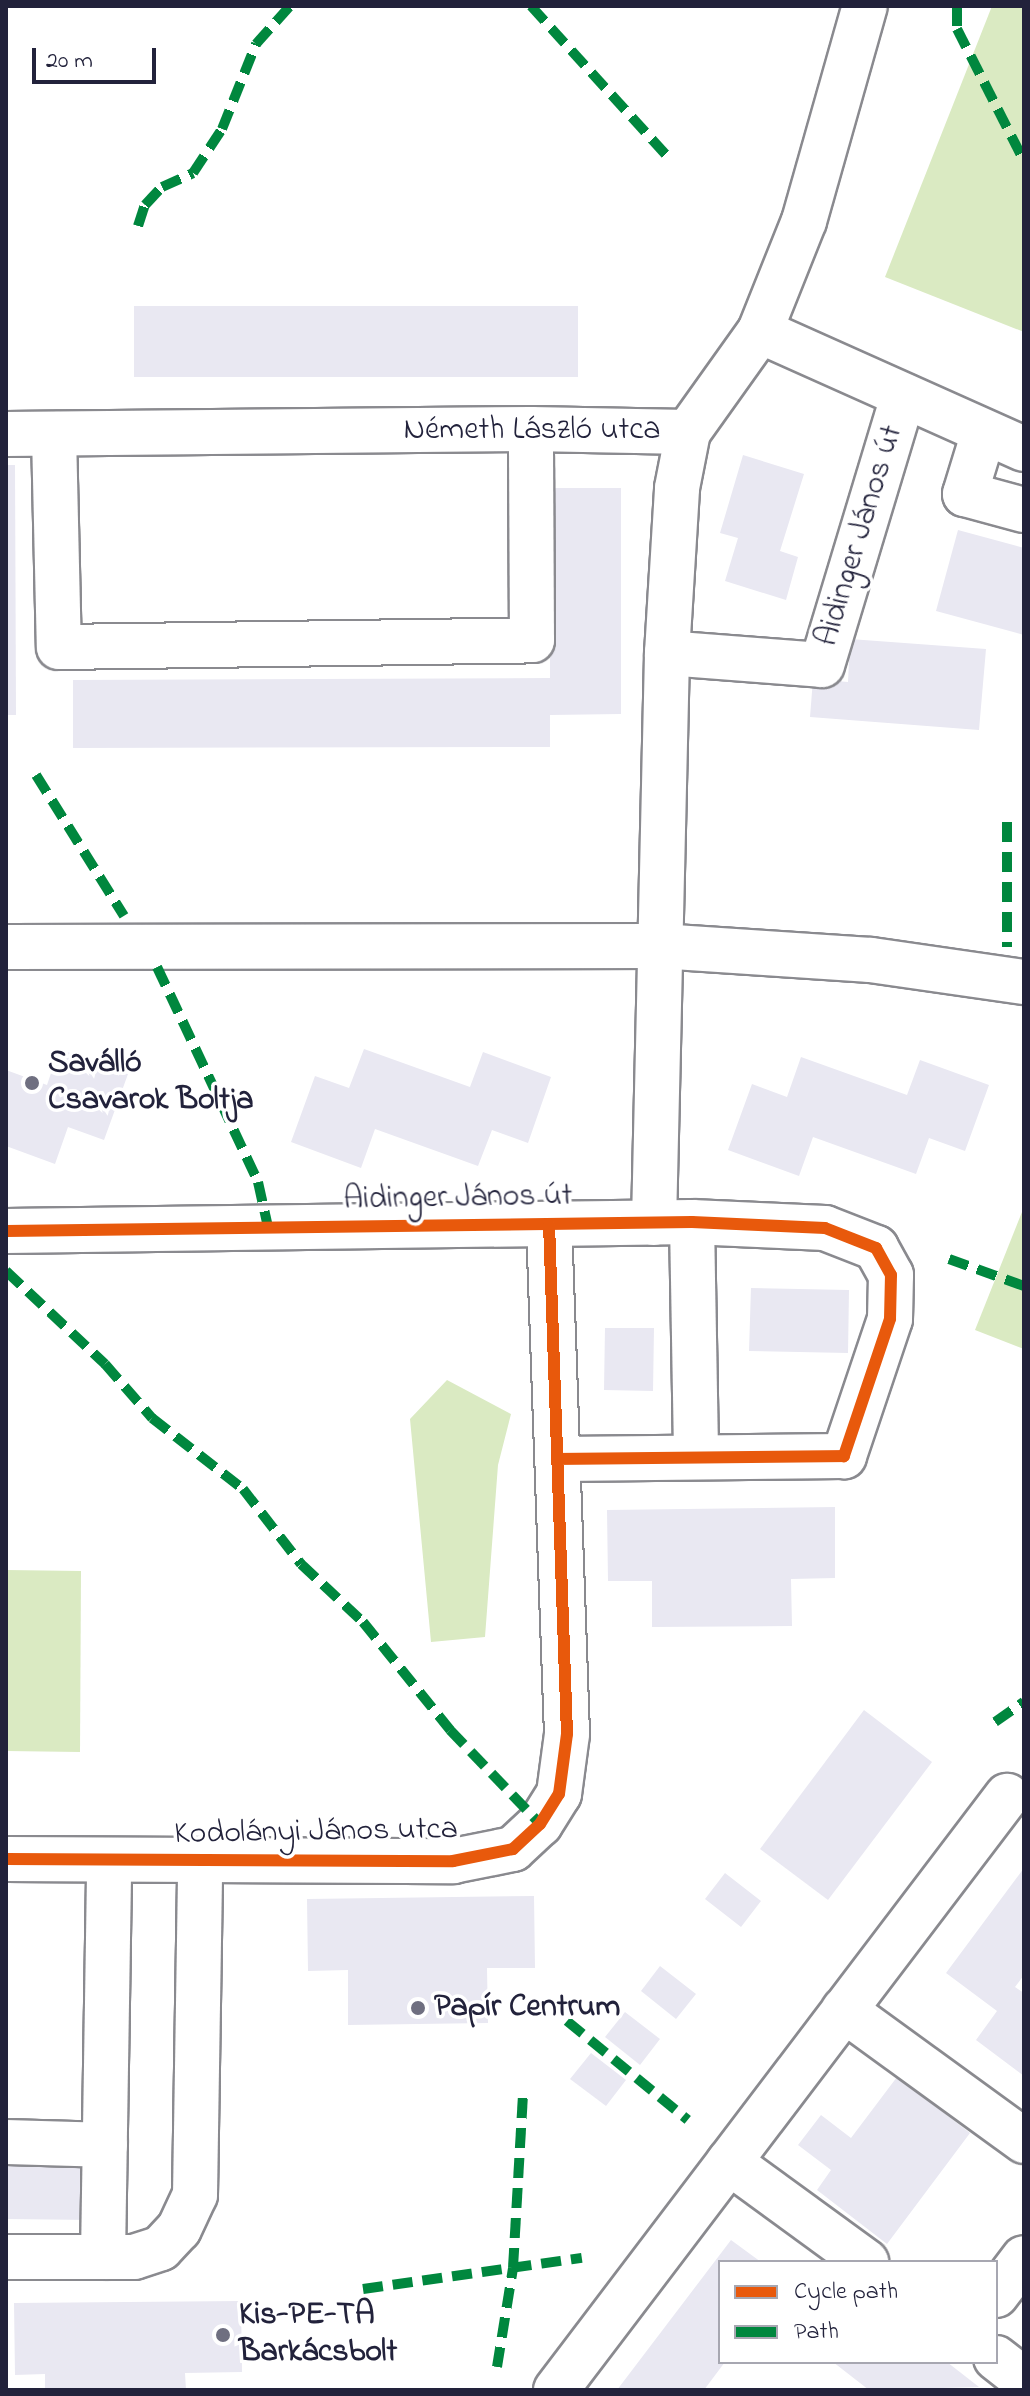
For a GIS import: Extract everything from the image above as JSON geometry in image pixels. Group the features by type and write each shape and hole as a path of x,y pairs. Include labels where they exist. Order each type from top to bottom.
{"street":[{"name":"Németh László utca","path":"6,434 531,429 688,432 760,331 804,221 865,6"},
{"path":"760,331 1024,449"},
{"name":"Aidinger János út","path":"667,653 822,665 903,396"},
{"path":"54,434 59,647 532,640 531,429"},
{"path":"560,1459 696,1456 673,1222 659,946 667,653 677,488 688,432"},
{"path":"984,432 965,494 1024,510"},
{"path":"6,947 659,946 871,960 1024,982"},
{"name":"Aidinger János út","path":"6,1231 673,1222 825,1228 876,1248 891,1275 890,1319 844,1456 696,1456"},
{"name":"Kodolányi János utca","path":"6,1859 453,1861 513,1849 540,1824 559,1794 567,1734 560,1459 549,1224"},
{"path":"556,2390 1007,1796"},
{"path":"103,2257 109,1860"},
{"name":"Kodolányi János utca","path":"6,2257 134,2257 161,2248 179,2229 195,2195 200,1861"},
{"path":"844,2010 1024,2141"},
{"path":"6,2142 105,2145"},
{"path":"729,2162 863,2260"},
{"path":"998,2292 1024,2258"},
{"path":"998,2360 1024,2380"}],"green space":[{"path":"992,6 1024,6 1024,332 885,277"},
{"path":"1024,1207 1024,1349 975,1330"},
{"path":"447,1380 511,1414 498,1465 485,1637 431,1642 410,1419"},
{"path":"6,1570 81,1571 80,1752 6,1751"}],"building":[{"path":"134,306 578,306 578,377 134,377"},
{"path":"743,455 804,474 780,551 798,557 786,600 725,581 738,538 720,533"},
{"path":"6,465 15,465 16,715 6,715"},
{"path":"550,488 621,488 621,714 550,715 550,747 73,748 73,680 550,678"},
{"path":"958,530 1024,548 1024,635 936,611"},
{"path":"850,639 986,649 979,730 810,717 813,679 848,682"},
{"path":"59,1049 128,1074 104,1140 68,1127 55,1164 6,1146 6,1070 47,1085"},
{"path":"364,1049 470,1087 483,1052 551,1077 528,1143 492,1130 478,1166 375,1129 361,1168 291,1142 315,1076 349,1088"},
{"path":"801,1057 907,1095 920,1060 989,1085 965,1151 929,1138 916,1174 813,1137 799,1176 728,1150 752,1084 787,1097"},
{"path":"751,1288 849,1290 848,1353 749,1351"},
{"path":"605,1328 654,1328 653,1391 604,1390"},
{"path":"835,1507 835,1578 791,1579 792,1626 652,1627 652,1581 608,1581 607,1510"},
{"path":"864,1710 932,1762 828,1900 760,1849"},
{"path":"1024,1868 1024,1975 1015,1987 1024,1993 1024,2076 976,2040 997,2011 946,1973"},
{"path":"725,1873 761,1901 741,1927 705,1899"},
{"path":"534,1896 535,1968 487,1968 488,2023 348,2025 348,1970 308,1971 307,1899"},
{"path":"660,1966 696,1994 676,2019 641,1991"},
{"path":"625,2012 660,2039 640,2065 605,2037"},
{"path":"591,2053 626,2080 606,2106 570,2079"},
{"path":"897,2077 970,2133 887,2244 817,2190 831,2170 798,2145 821,2115 851,2138"},
{"path":"6,2158 92,2158 92,2220 6,2219"},
{"path":"731,2240 758,2260 718,2260 718,2364 724,2364 704,2390 617,2390"},
{"path":"241,2301 242,2372 185,2373 186,2390 45,2390 45,2374 15,2375 14,2303"},
{"path":"836,2364 950,2364 979,2387 869,2390"}],"marked path":[{"path":"138,226 145,205 162,187 193,173 222,129 256,44 290,6"},
{"path":"531,6 667,156"},
{"path":"957,6 957,29 1024,161"},
{"path":"36,775 124,916"},
{"path":"1007,822 1007,947"},
{"path":"157,967 258,1182 268,1227"},
{"path":"949,1259 1024,1286"},
{"path":"6,1271 105,1364 152,1418 243,1489 301,1564 363,1622 450,1730 540,1824"},
{"path":"995,1722 1024,1702"},
{"path":"567,2021 688,2120"},
{"path":"497,2367 513,2268 523,2096"},
{"path":"363,2289 582,2258"}],"cycle path":[{"path":"6,1231 692,1222 825,1228 876,1248 891,1275 890,1319 844,1456 560,1459"},
{"path":"6,1859 453,1861 513,1849 540,1824 559,1794 567,1734 549,1224"}],"place":[{"name":"Saválló Csavarok Boltja","path":"32,1083"},
{"name":"Papír Centrum","path":"418,2008"},
{"name":"Kis-PE-TA Barkácsbolt","path":"223,2335"}]}
